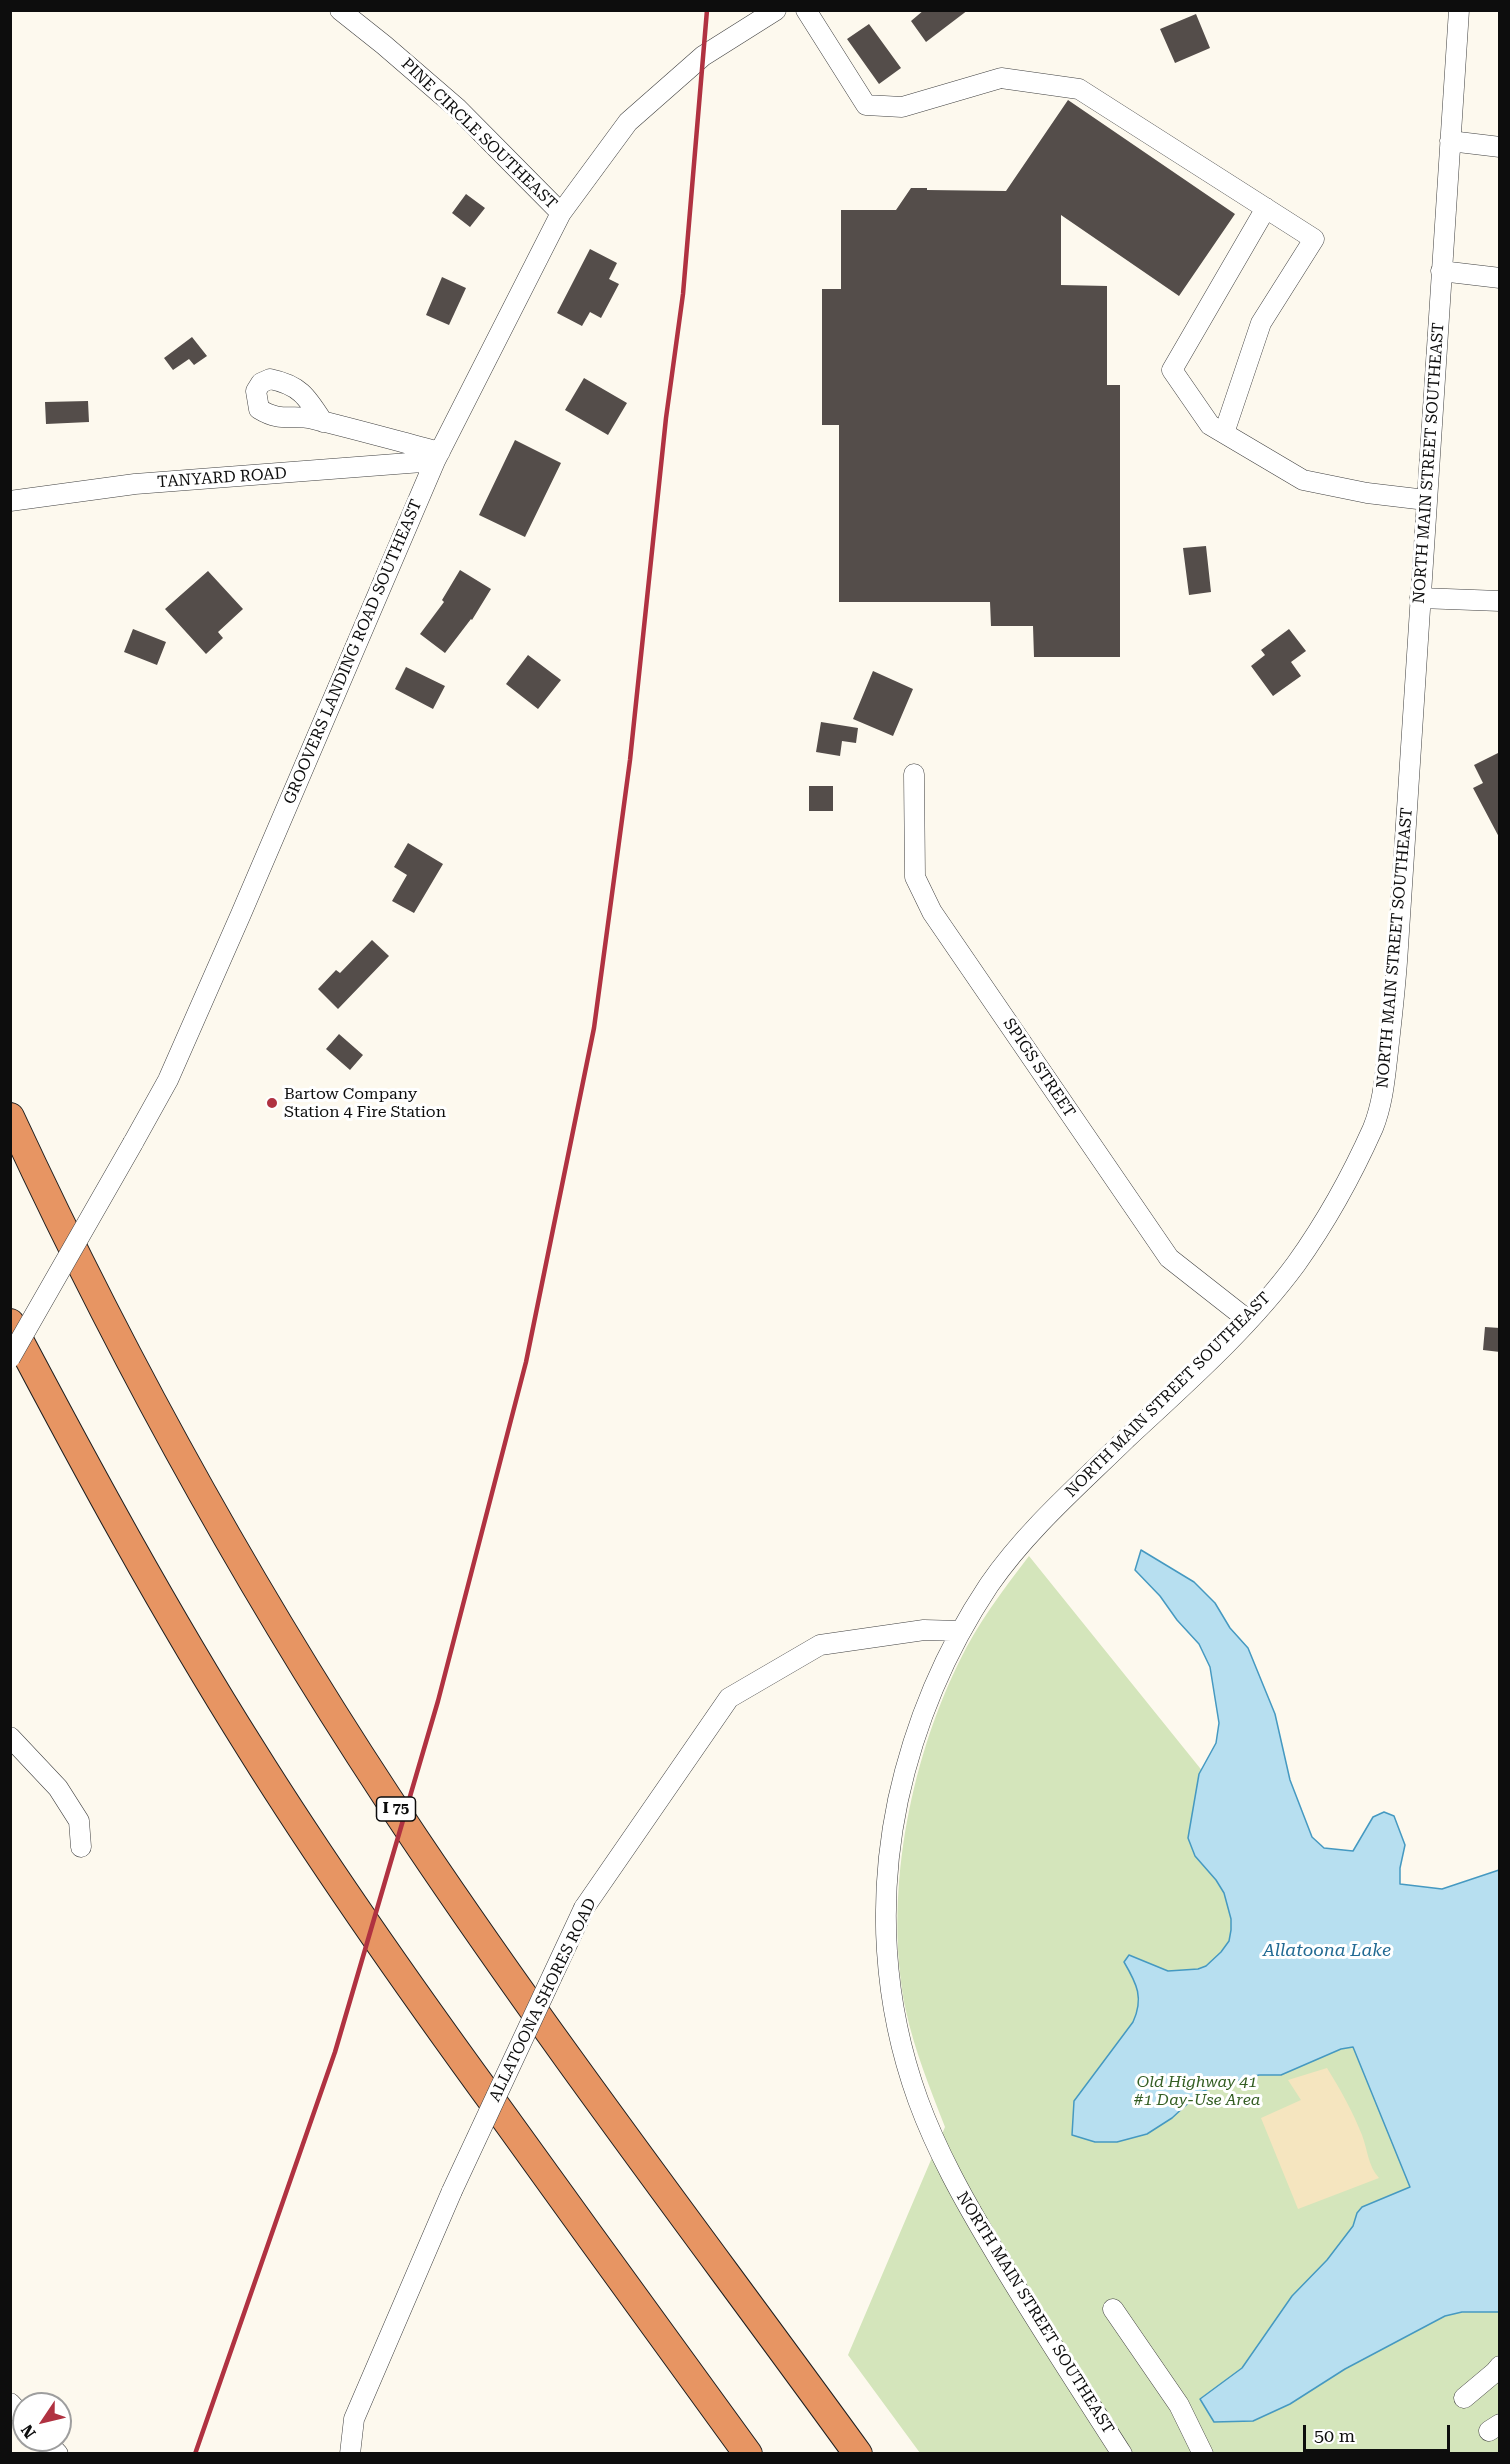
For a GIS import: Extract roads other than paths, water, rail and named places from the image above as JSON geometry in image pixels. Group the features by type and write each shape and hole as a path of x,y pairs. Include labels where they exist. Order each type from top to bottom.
{"highway":[{"name":"I 75","path":"10,1117 61,1227 120,1342 228,1538 334,1712 414,1837 591,2091 858,2454"},
{"path":"10,1323 98,1489 172,1618 251,1749 334,1877 438,2027 748,2454"}],"street":[{"name":"PINE CIRCLE SOUTHEAST","path":"340,10 457,108 561,213"},
{"name":"GROOVERS LANDING ROAD SOUTHEAST","path":"10,1358 168,1080 437,457 561,213 628,122 703,56 776,10"},
{"path":"806,10 866,105 902,107 1001,78 1079,89 1314,239 1261,323 1224,433"},
{"name":"NORTH MAIN STREET SOUTHEAST","path":"1122,2454 1009,2276 951,2175 933,2139 917,2097 896,2021 886,1957 886,1889 892,1830 909,1755 939,1671 991,1582 1055,1507 1248,1320 1294,1266 1344,1187 1375,1124 1383,1096 1398,947 1459,10"},
{"path":"1450,141 1500,147"},
{"path":"1266,208 1172,370 1210,425 1304,480 1367,493 1426,500"},
{"path":"1441,271 1500,278"},
{"path":"323,422 437,457"},
{"name":"TANYARD ROAD","path":"10,501 135,484 437,457"},
{"path":"1420,598 1500,601"},
{"name":"SPIGS STREET","path":"914,774 915,877 932,912 1169,1258 1248,1320"},
{"name":"ALLATOONA SHORES ROAD","path":"350,2454 354,2419 452,2191 584,1908 729,1698 820,1645 924,1630 961,1631"},
{"path":"10,1737 58,1788 79,1821 81,1847"},
{"path":"1113,2309 1179,2405 1203,2454"},
{"path":"1464,2398 1500,2366"}],"water":[{"name":"Allatoona Lake","path":"1141,1550 1194,1582 1215,1603 1230,1628 1248,1648 1275,1714 1290,1780 1312,1837 1324,1848 1353,1851 1373,1817 1384,1812 1394,1816 1405,1845 1400,1868 1400,1884 1442,1889 1499,1870 1499,2312 1462,2312 1445,2316 1345,2369 1290,2404 1253,2421 1214,2422 1200,2399 1242,2368 1292,2296 1327,2260 1353,2226 1357,2213 1362,2207 1410,2187 1353,2047 1341,2049 1281,2075 1259,2075 1213,2087 1199,2093 1172,2118 1147,2134 1117,2142 1095,2142 1072,2135 1074,2101 1133,2022 1136,2013 1138,1991 1124,1962 1129,1955 1168,1971 1198,1969 1206,1966 1221,1952 1229,1941 1231,1930 1231,1919 1224,1893 1195,1856 1188,1838 1199,1774 1216,1743 1219,1723 1210,1667 1199,1644 1177,1620 1160,1596 1135,1570"}],"railway":[{"path":"195,2454 335,2052 438,1701 526,1362 594,1028 630,760 666,418 683,294 707,10"}],"place":[{"name":"Bartow Company Station 4 Fire Station","path":"272,1103"}],"park label":[{"name":"Old Highway 41 #1 Day-Use Area","path":"1197,2091"}]}
